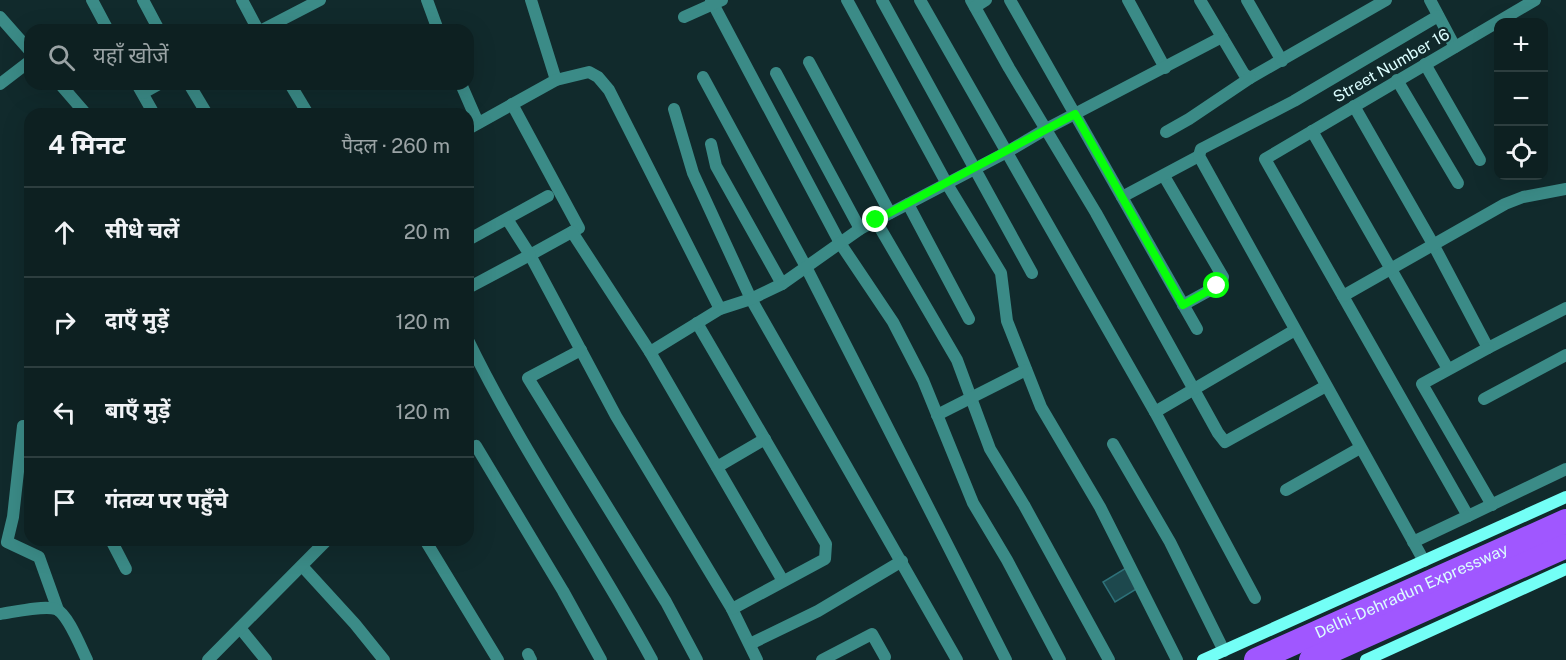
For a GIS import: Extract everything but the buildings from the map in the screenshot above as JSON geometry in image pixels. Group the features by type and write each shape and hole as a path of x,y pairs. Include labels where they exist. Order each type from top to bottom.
{"highway":[{"name":"Delhi-Dehradun Expressway","path":"1256,660 1566,521"},
{"name":"Delhi-Dehradun Expressway","path":"1311,660 1566,546"}],"street":[{"path":"92,0 105,24"},
{"path":"143,0 156,24"},
{"path":"242,0 256,24"},
{"path":"272,24 320,0"},
{"path":"428,0 436,24"},
{"path":"531,0 556,80"},
{"path":"847,0 947,184 1000,273 1007,321 1041,407 1100,507 1174,655"},
{"path":"882,0 973,170 1032,273"},
{"path":"920,0 1155,412 1255,598"},
{"path":"986,0 973,3 1096,213 1225,442 1326,386"},
{"path":"1010,0 1197,329"},
{"path":"1128,0 1165,69"},
{"path":"1200,0 1245,74 1250,78"},
{"path":"1247,0 1282,61"},
{"path":"1166,132 1215,103 1250,78 1386,0"},
{"path":"1430,0 1455,47"},
{"name":"Street Number 16","path":"1343,296 1265,159 1455,47 1519,4 1535,0"},
{"path":"684,17 716,1 840,243 892,322 923,380 973,503 1007,560 1060,660"},
{"path":"1122,197 1199,156 1201,149 1294,101 1438,15"},
{"path":"0,17 24,44"},
{"path":"650,352 720,309 751,300 782,284 876,220 1222,37"},
{"path":"809,62 890,213"},
{"path":"1425,64 1480,160"},
{"path":"0,84 24,66"},
{"path":"474,125 556,80 589,72 598,77 609,90 720,309"},
{"path":"776,73 860,229"},
{"path":"703,77 806,267 1006,660"},
{"path":"1397,80 1458,183"},
{"path":"65,90 81,108"},
{"path":"141,90 151,108"},
{"path":"193,90 203,108"},
{"path":"294,90 304,108"},
{"path":"463,90 468,108"},
{"path":"474,285 579,228 512,104"},
{"path":"1354,106 1433,244 1488,348"},
{"path":"674,109 693,174 751,300 957,660"},
{"path":"1312,131 1448,369"},
{"path":"711,144 716,166 782,284"},
{"path":"1199,156 1424,561"},
{"path":"1164,176 1223,277 1221,284 1183,305"},
{"path":"1468,516 1343,296 1490,212 1523,197 1566,189"},
{"path":"474,237 548,196"},
{"path":"909,204 969,319"},
{"path":"507,219 530,255 616,416 732,609 757,660"},
{"path":"876,220 957,360 990,448 1109,660"},
{"path":"572,232 650,352 783,581"},
{"path":"1491,505 1422,384 1566,308"},
{"path":"697,323 826,544 825,559 732,609"},
{"path":"1155,412 1295,330"},
{"path":"581,350 528,378 666,602 698,660"},
{"path":"474,353 491,388 621,603 652,660"},
{"path":"1484,399 1566,355"},
{"path":"937,415 1026,370"},
{"path":"23,426 13,517 7,543 39,557 58,610 65,617 87,660"},
{"path":"717,467 765,439"},
{"path":"1113,444 1170,542 1219,641"},
{"path":"474,447 476,446 563,591 601,660"},
{"path":"1286,490 1360,448"},
{"path":"1413,542 1566,469"},
{"path":"1203,660 1219,641 1424,561 1566,497"},
{"path":"114,546 126,569"},
{"path":"208,660 321,546"},
{"path":"429,546 498,660"},
{"path":"750,644 818,611 902,561"},
{"path":"302,566 356,624 384,660"},
{"path":"1366,660 1566,569"},
{"path":"0,614 50,608 58,610"},
{"path":"240,627 266,660"},
{"path":"822,660 872,634 885,657"}],"route":[{"path":"876,220 1075,114 1183,305 1217,286"}]}
